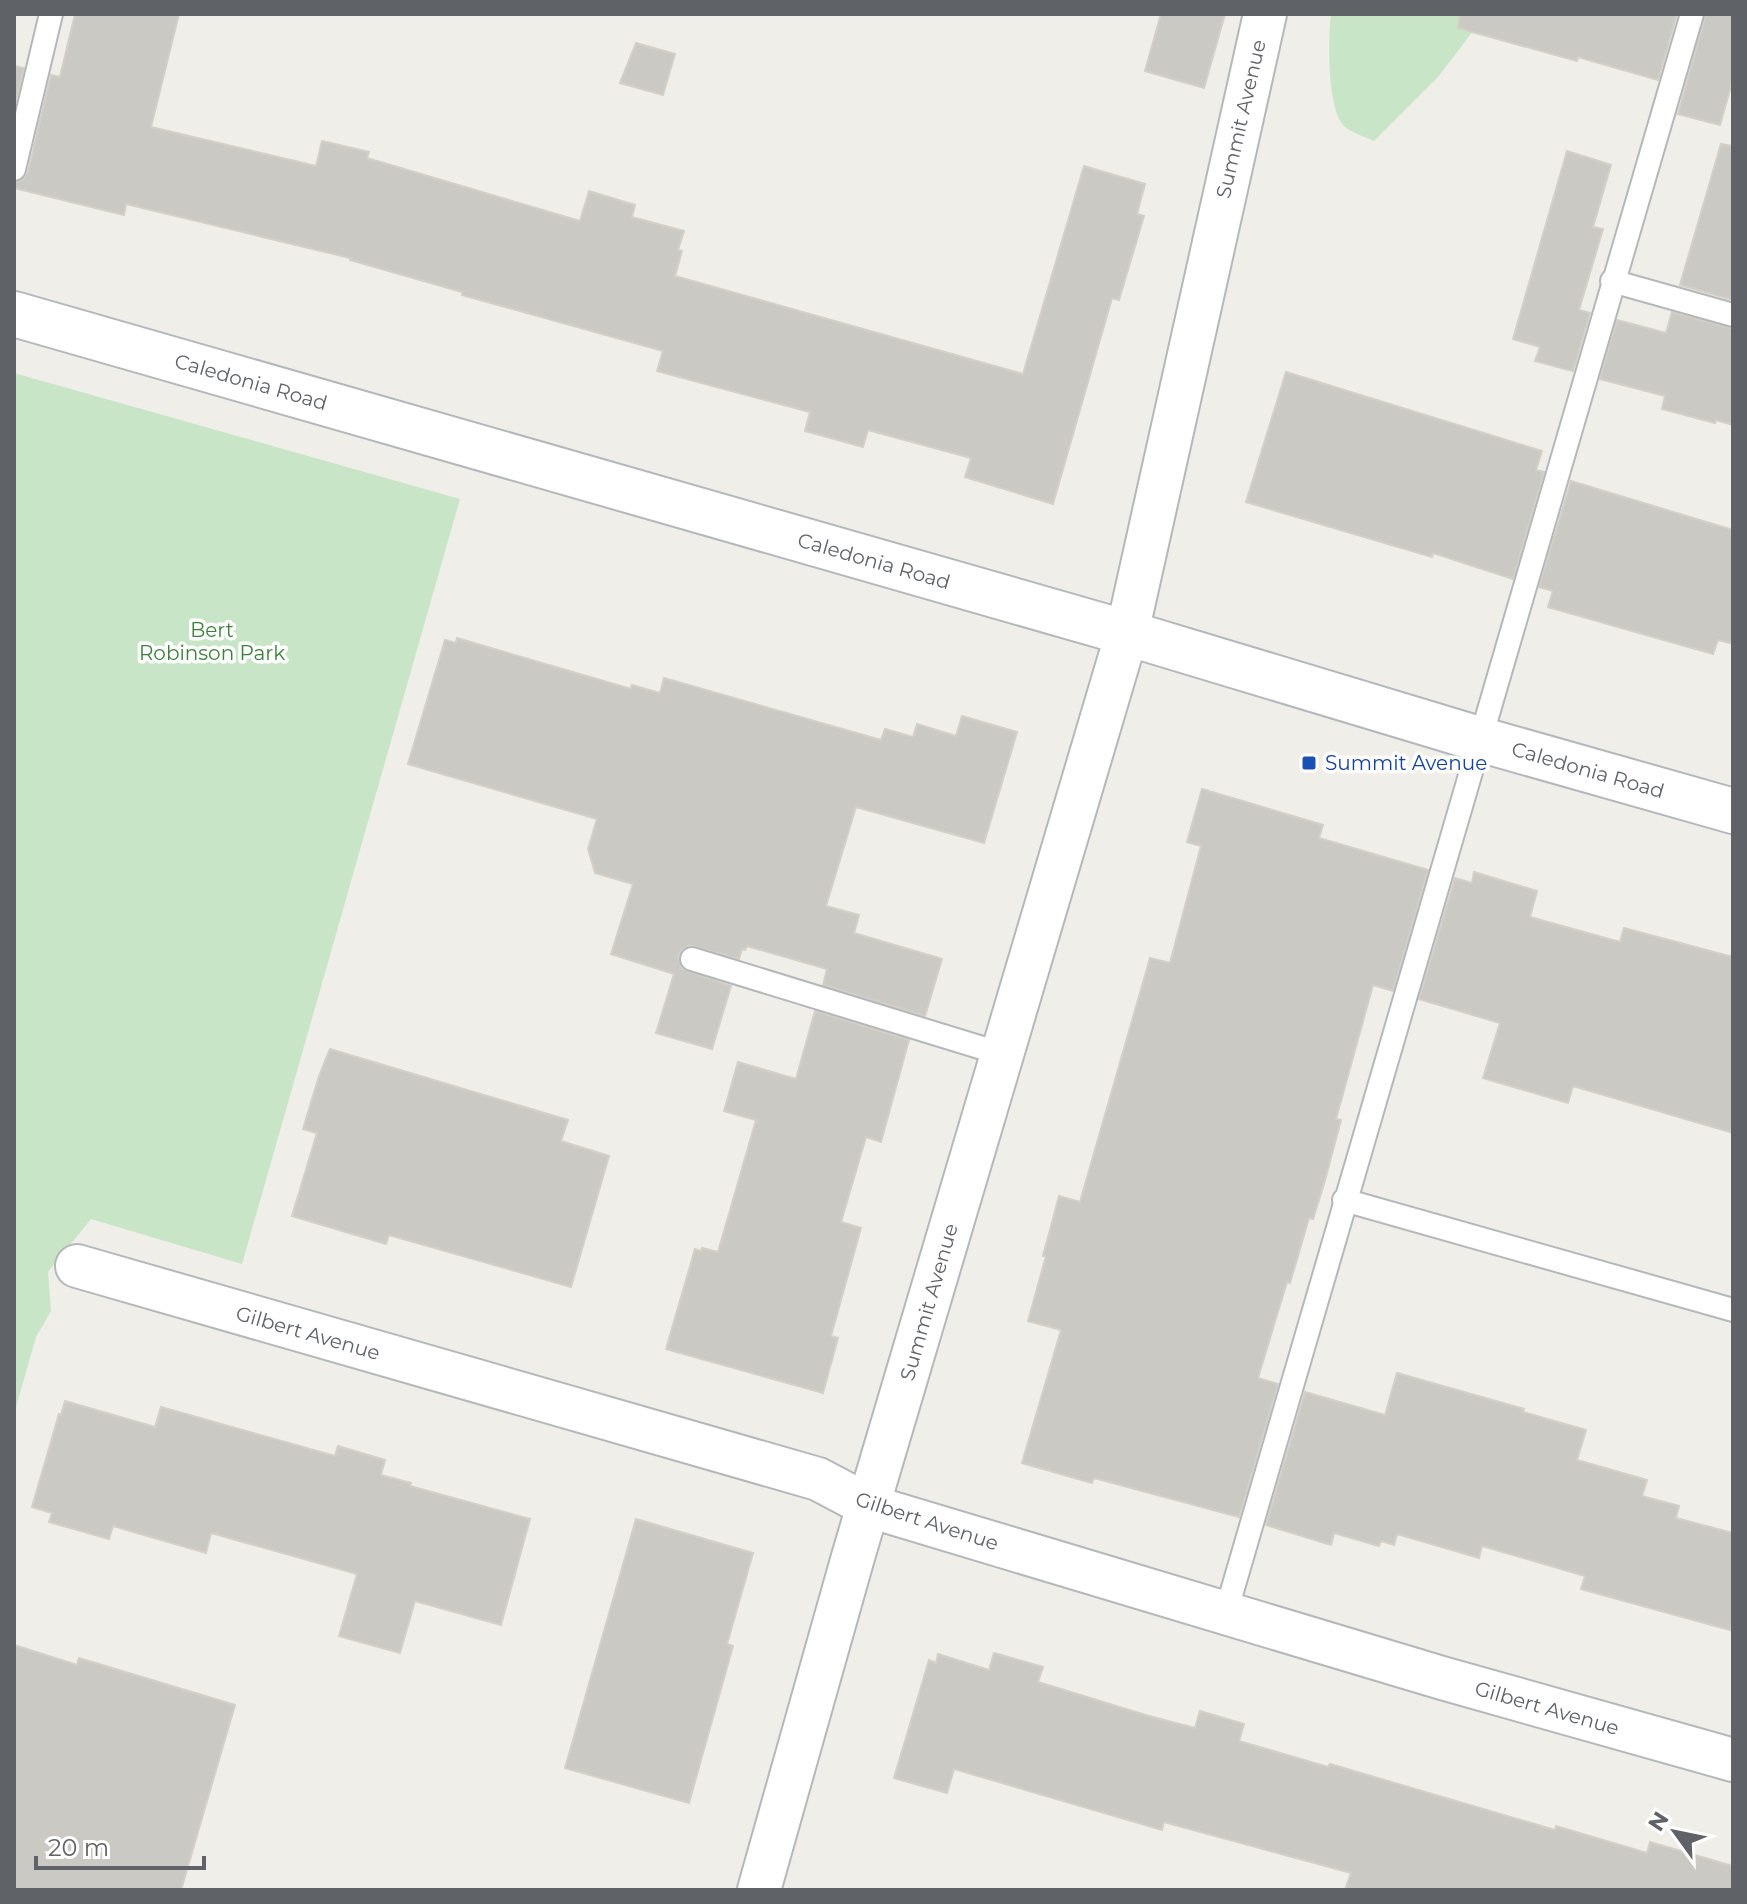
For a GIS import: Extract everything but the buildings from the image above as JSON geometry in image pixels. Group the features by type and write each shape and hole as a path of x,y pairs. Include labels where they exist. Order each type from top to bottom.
{"street":[{"name":"Summit Avenue","path":"759,1890 1127,633 1265,14"},
{"name":"Caledonia Road","path":"14,314 1127,633 1479,739 1733,811"},
{"name":"Gilbert Avenue","path":"77,1266 818,1479 869,1506 1442,1678 1733,1760"}],"lane":[{"path":"14,169 51,14"},
{"path":"1226,1612 1692,14"},
{"path":"1612,281 1733,315"},
{"path":"692,959 1002,1054"},
{"path":"1344,1200 1733,1310"}],"green space":[{"path":"1331,14 1486,14 1438,77 1374,141 1345,127 1339,119 1332,91 1329,56"},
{"name":"Bert Robinson Park","path":"14,373 460,499 242,1264 91,1219 48,1272 51,1311 36,1337 14,1414"}],"place":[{"name":"Summit Avenue","path":"1309,763"}]}
